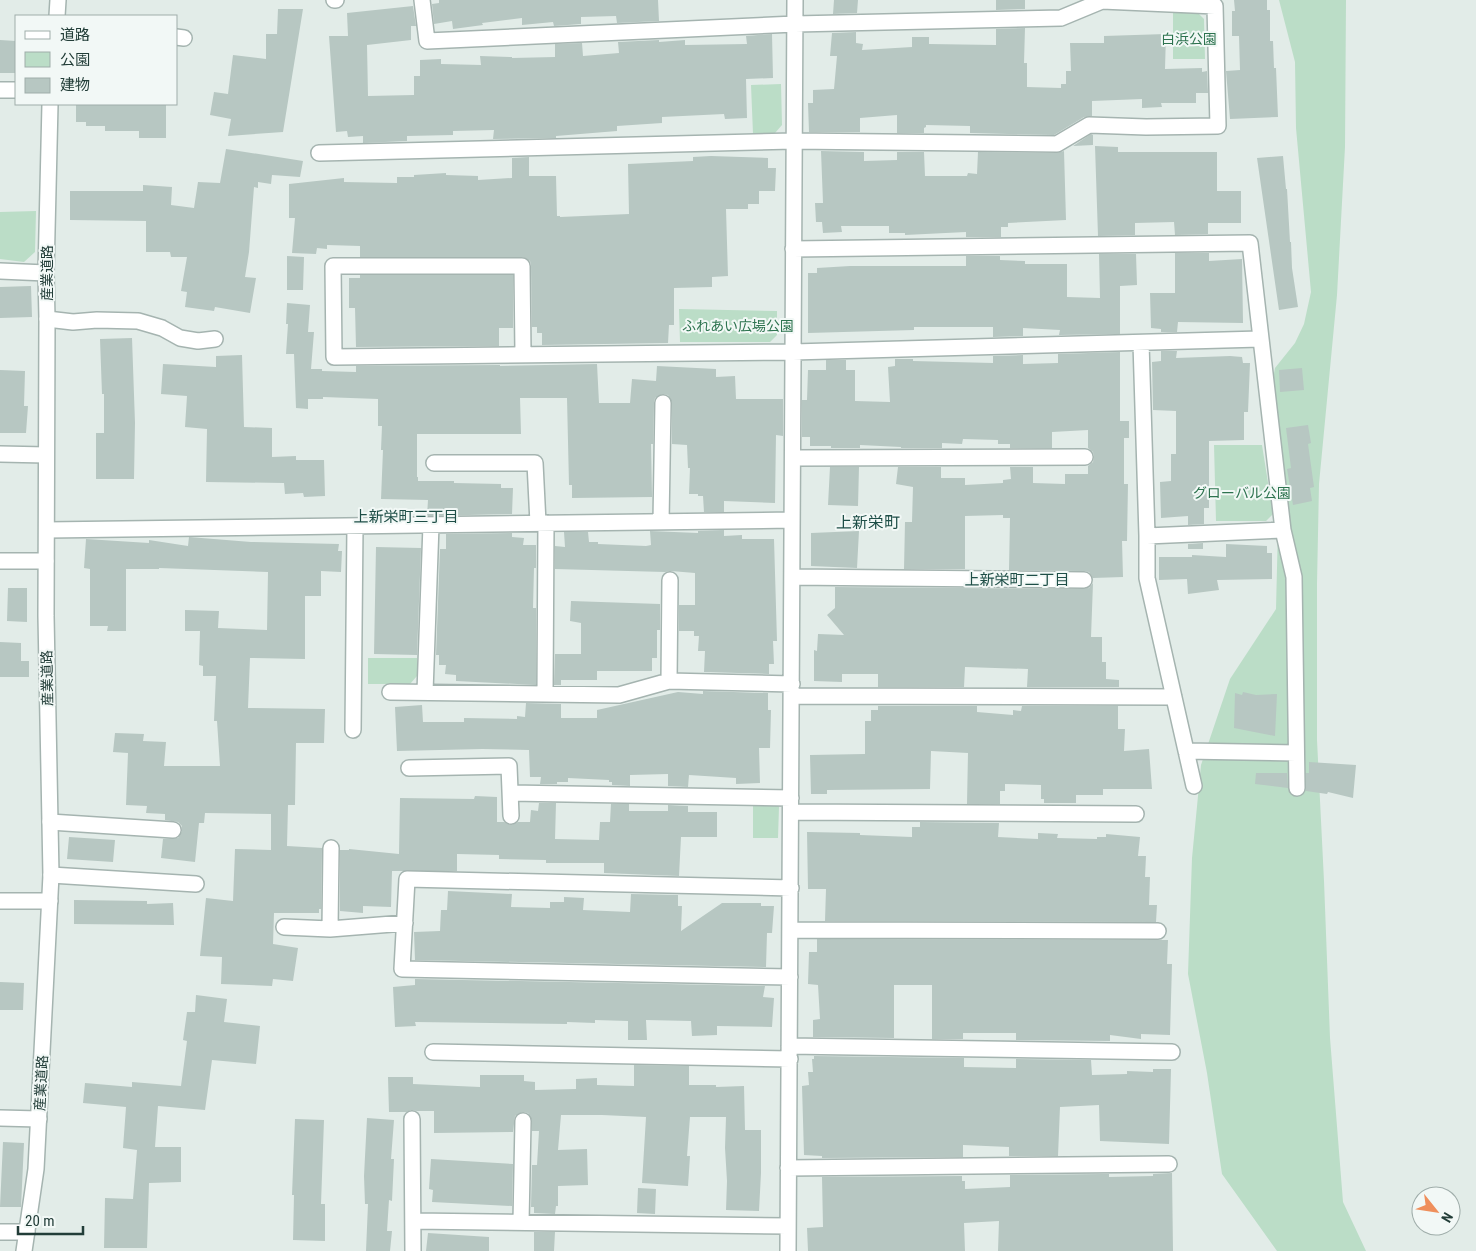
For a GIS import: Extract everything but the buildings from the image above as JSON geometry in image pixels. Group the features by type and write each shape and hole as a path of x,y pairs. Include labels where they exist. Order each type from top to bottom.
{"street":[{"path":"57,15 58,0"},
{"path":"319,153 793,141 1057,144 1089,125 1146,127 1218,126 1215,6 1102,1 1061,18 795,24 427,41 422,0"},
{"path":"788,1251 795,0"},
{"path":"0,90 15,90"},
{"name":"産業道路","path":"24,1251 36,1169 51,875 46,561 46,273 50,105"},
{"path":"793,249 1250,243 1283,530 1294,577 1297,788"},
{"path":"523,354 522,266 333,266 334,357 793,352 1260,338"},
{"path":"0,271 46,273"},
{"path":"47,319 73,322 97,320 138,321 162,328 180,338 198,341 214,339"},
{"path":"1141,342 1147,578 1194,786"},
{"path":"661,522 663,403"},
{"path":"0,454 46,455"},
{"path":"793,458 1084,457"},
{"path":"434,463 535,463 542,523 545,694"},
{"path":"46,530 792,520"},
{"path":"424,692 431,524"},
{"path":"353,730 355,526"},
{"path":"1147,536 1283,530"},
{"path":"0,561 46,561"},
{"path":"792,577 1084,580"},
{"path":"669,681 670,580"},
{"path":"390,692 619,694 669,681 792,690 1174,696"},
{"path":"1186,751 1296,753"},
{"path":"409,768 509,766 511,816"},
{"path":"510,793 791,805 1136,814"},
{"path":"50,822 173,830"},
{"path":"330,929 332,848"},
{"path":"51,875 196,884"},
{"path":"790,978 402,969 407,879 791,888"},
{"path":"0,901 50,901"},
{"path":"284,927 330,929 404,924"},
{"path":"790,930 1158,932"},
{"path":"433,1052 1172,1052"},
{"path":"0,1118 39,1119"},
{"path":"412,1119 413,1251"},
{"path":"521,1222 523,1121"},
{"path":"788,1168 1169,1164"},
{"path":"414,1221 788,1226"},
{"path":"0,1232 26,1232"}],"green space":[{"path":"1279,0 1346,0 1345,147 1337,295 1319,484 1317,740 1330,1038 1343,1202 1366,1251 1277,1251 1222,1174 1207,1073 1188,974 1192,858 1201,765 1230,679 1276,609 1278,527 1270,394 1275,368 1295,343 1304,324 1311,292 1296,128 1295,62"},
{"name":"白浜公園","path":"1196,11 1204,19 1205,59 1173,59 1173,12"},
{"path":"781,84 782,125 775,133 753,134 751,85"},
{"path":"36,211 35,252 24,262 0,259 0,212"},
{"name":"ふれあい広場公園","path":"679,309 777,311 777,335 770,342 680,342"},
{"name":"グローバル公園","path":"1214,445 1262,445 1273,514 1266,521 1216,521"},
{"path":"368,658 417,658 417,676 410,684 368,684"},
{"path":"774,801 779,807 778,838 753,838 753,802"}],"district":[{"name":"上新栄町三丁目","path":"406,517"},
{"name":"上新栄町","path":"868,522"},
{"name":"上新栄町二丁目","path":"1017,580"}]}
